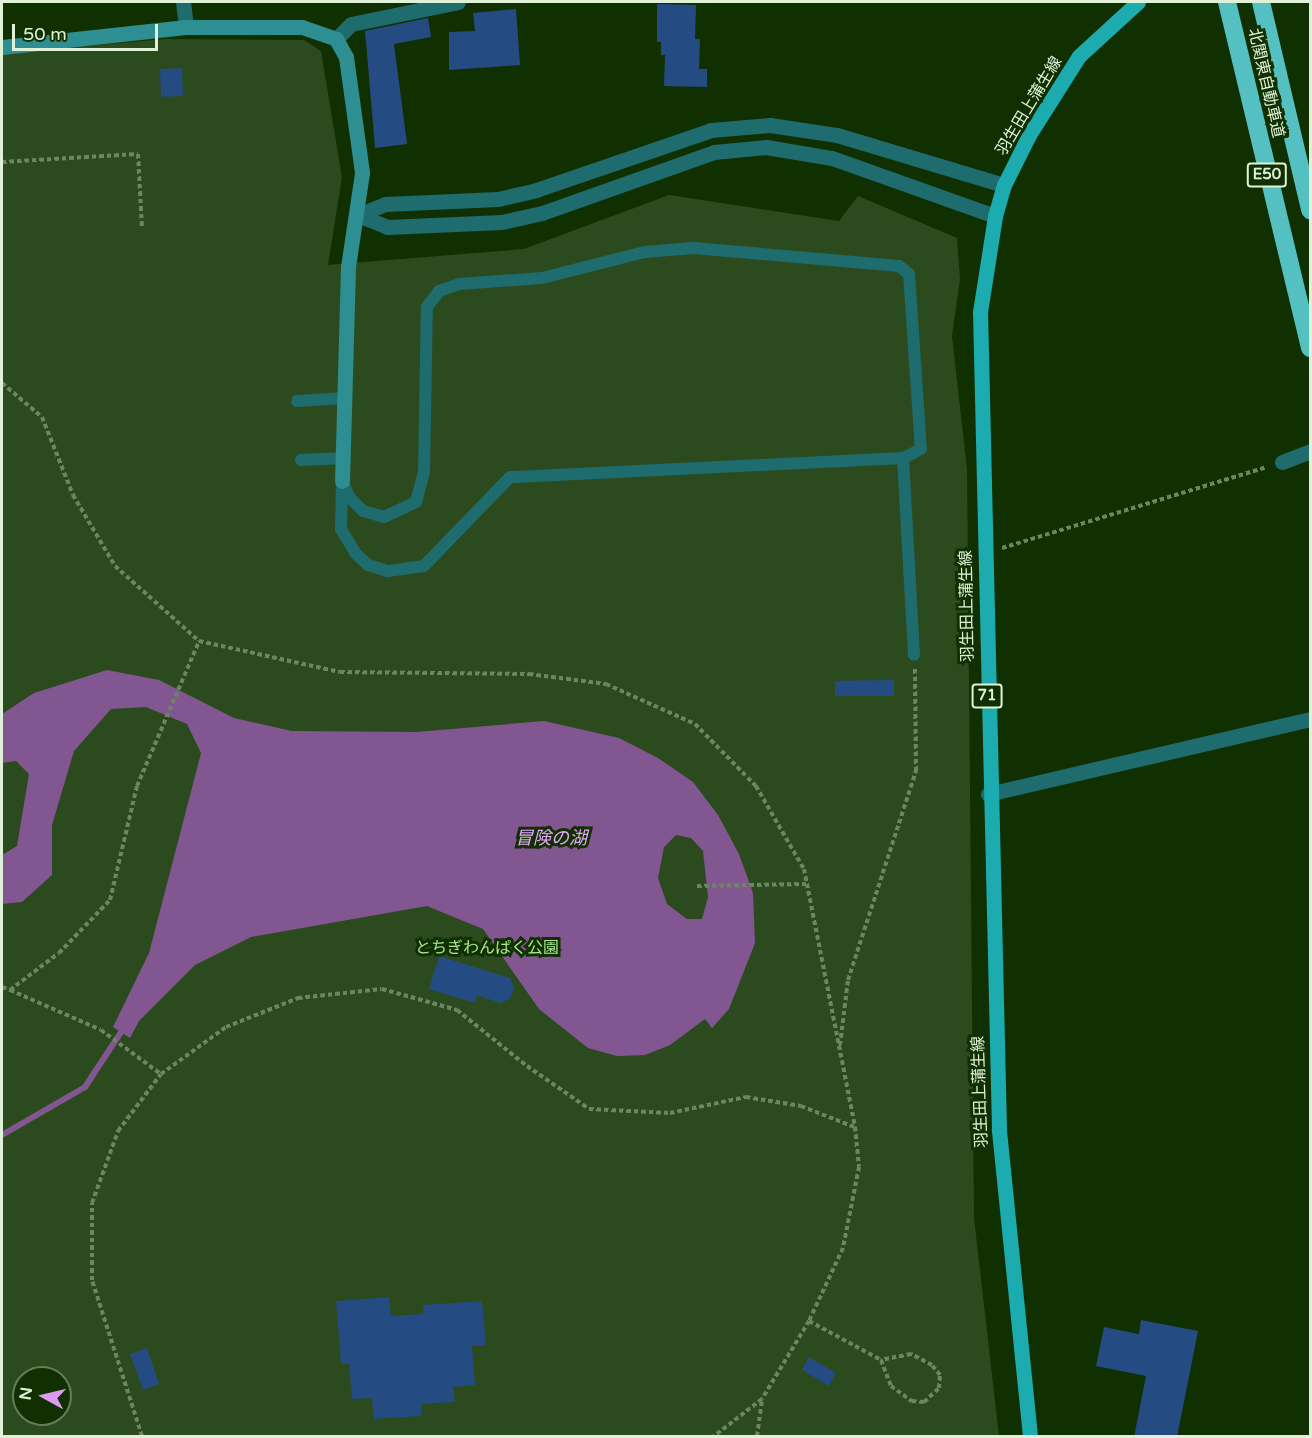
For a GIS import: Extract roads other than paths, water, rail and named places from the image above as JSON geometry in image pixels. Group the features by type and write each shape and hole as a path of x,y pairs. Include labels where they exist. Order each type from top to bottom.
{"highway":[{"name":"北関東自動車道","path":"1227,2 1311,348"},
{"name":"北関東自動車道","path":"1261,2 1311,210"}],"main road":[{"name":"羽生田上蒲生線","path":"1030,1437 999,1129 988,794 980,312 995,216 1004,185 1052,95 1079,56 1138,2"}],"street":[{"path":"183,2 186,27"},
{"path":"336,39 351,24 458,2"},
{"path":"2,47 186,27 302,27 336,39 346,57 362,173 358,215 348,267 342,481"},
{"path":"358,215 385,204 498,199 536,190 711,130 770,125 837,135 1004,185"},
{"path":"358,215 387,226 502,222 542,213 714,152 766,147 832,158 995,216"},
{"path":"1282,462 1311,451"},
{"path":"988,794 1311,719"}],"lane":[{"path":"694,248 899,266 909,274 921,449 903,458 510,477 495,488 439,555 424,566 405,571 368,565 346,542 341,529 342,481 350,498 363,511 384,517 416,502 424,472 427,307 439,291 459,284 542,278 645,252 694,248"},
{"path":"297,401 345,398"},
{"path":"301,460 344,458"},
{"path":"903,458 914,655"}],"water":[{"name":"冒険の湖","path":"107,670 159,680 234,718 292,731 417,732 544,721 619,738 658,758 693,782 718,815 739,854 753,893 755,943 729,1009 712,1028 705,1019 670,1045 645,1055 617,1056 588,1048 539,1009 483,929 427,906 251,937 195,965 139,1021 130,1038 113,1027 149,953 201,753 187,724 146,707 111,709 74,751 52,825 52,875 22,902 2,904 2,855 17,846 29,774 16,761 2,763 2,714 34,693","holes":["676,835 691,838 703,851 708,897 702,919 687,919 667,904 658,878 664,847"]}],"waterway":[{"path":"2,1135 85,1087 121,1032"}],"park label":[{"name":"とちぎわんぱく公園","path":"487,948"}]}
